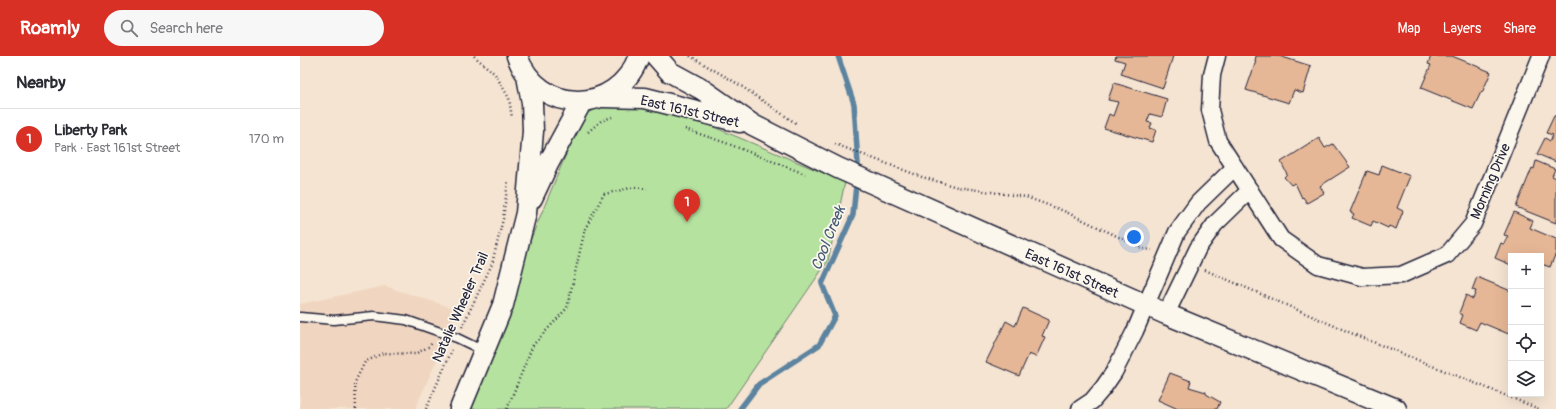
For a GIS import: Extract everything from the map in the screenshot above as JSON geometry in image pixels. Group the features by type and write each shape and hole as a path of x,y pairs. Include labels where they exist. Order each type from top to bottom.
{"street":[{"path":"460,409 503,305 526,213 533,132 532,103 527,76 517,56"},
{"path":"527,76 542,90 562,99 582,101 603,97 621,85 634,69 638,56"},
{"name":"East 161st Street","path":"656,56 670,72 702,90 753,126 838,168 1166,314 1396,409"},
{"name":"Morning Drive","path":"1217,56 1212,75 1210,110 1218,140 1281,239 1318,265 1362,277 1401,275 1447,254 1473,224 1541,56"},
{"name":"East 161st Street","path":"603,97 645,98 753,126"},
{"path":"526,213 548,164 582,101"},
{"path":"1080,409 1092,400 1103,388 1114,372 1146,305 1177,232 1198,203 1235,167"},
{"path":"1166,314 1198,248 1215,224 1250,190"}],"lane":[{"path":"300,317 334,320 374,316 406,320 457,338 484,351"}],"path":[{"path":"474,56 495,74 509,98 512,119"},
{"path":"690,56 744,88 798,125"},
{"path":"601,121 613,117"},
{"path":"683,128 726,143 807,175"},
{"path":"829,141 922,177 957,187 1026,197 1064,211 1144,249 1168,252"},
{"name":"Natalie Wheeler Trail","path":"426,409 492,264 503,219 508,180"},
{"path":"507,409 534,345 567,308 585,229 604,194 635,187 647,189"},
{"path":"1190,263 1350,333 1539,409"},
{"path":"356,409 355,382 365,362 383,352 415,354 430,346 437,331"}],"shaded area":[{"path":"385,286 459,310 415,409 300,409 300,304"}],"green space":[{"path":"602,104 639,105 704,123 845,182 828,261 726,409 460,409 577,128 586,114"}],"building":[{"path":"1116,56 1173,56 1163,88 1121,74 1125,62 1115,59"},
{"path":"1256,56 1279,56 1311,66 1303,93 1294,90 1289,103 1246,90 1256,61"},
{"path":"1431,56 1452,56 1491,72 1473,109 1421,88 1431,65 1428,64"},
{"path":"1114,83 1167,99 1162,117 1150,114 1147,122 1152,123 1150,128 1156,130 1152,142 1104,128 1109,114 1113,116 1118,102 1108,100"},
{"path":"1556,115 1556,162 1537,154 1545,138 1550,141 1553,135 1546,133 1554,116"},
{"path":"1319,138 1325,148 1333,144 1350,167 1320,186 1324,193 1307,203 1303,197 1302,198 1295,183 1291,185 1284,177 1287,174 1281,162"},
{"path":"1536,161 1555,169 1552,176 1556,178 1556,223 1516,207 1532,168 1534,169"},
{"path":"1382,165 1410,176 1397,208 1403,211 1396,229 1389,226 1388,228 1373,221 1371,226 1352,218 1354,214 1350,212 1367,171 1379,175"},
{"path":"1514,212 1533,221 1530,228 1556,239 1556,253 1550,267 1544,265 1544,253 1508,253 1508,264 1495,258 1501,243 1504,244 1508,236 1504,235"},
{"path":"1477,277 1508,290 1508,334 1480,322 1476,330 1460,323 1463,315 1459,313 1466,295 1473,299 1476,291 1472,290"},
{"path":"1023,308 1049,320 1042,336 1045,337 1036,357 1029,354 1019,376 986,362 1006,321 1015,326"},
{"path":"1170,373 1191,381 1189,387 1206,392 1206,394 1220,402 1217,409 1178,409 1158,400"}],"waterway":[{"name":"Cool Creek","path":"740,409 759,384 819,345 835,316 822,284 853,215 858,164 854,104 838,56"}],"place":[{"name":"Liberty Park","path":"687,222"}]}
